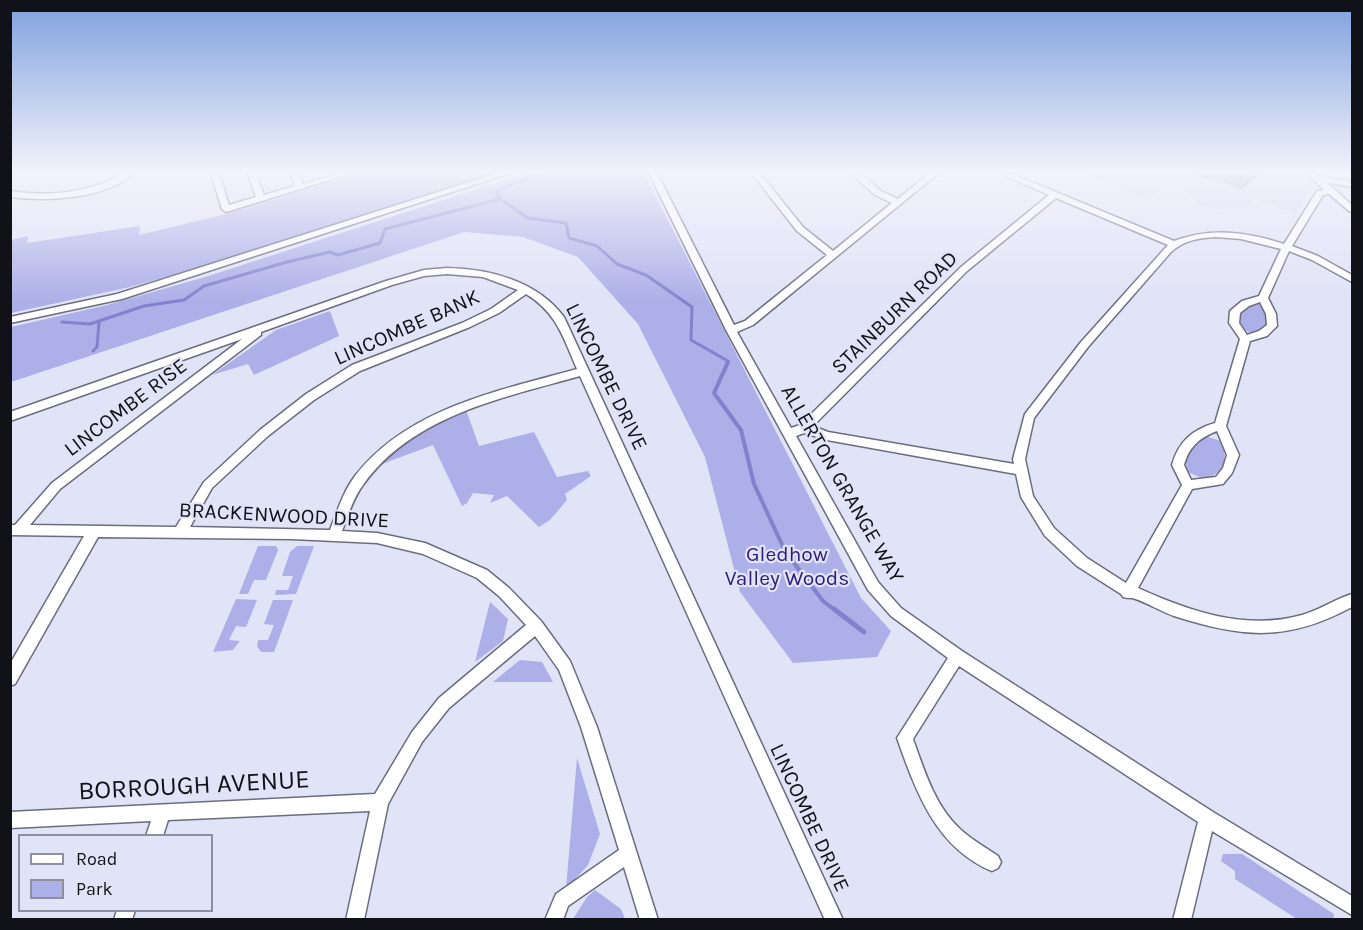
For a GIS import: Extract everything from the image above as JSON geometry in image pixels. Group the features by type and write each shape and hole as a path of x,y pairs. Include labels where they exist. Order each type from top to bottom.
{"street":[{"path":"10,320 119,297 377,214"},
{"name":"ALLERTON GRANGE WAY","path":"674,214 731,330 873,585 896,612 957,656 1207,818 1351,902"},
{"path":"789,214 819,246 833,255"},
{"path":"731,330 749,322 883,214"},
{"name":"STAINBURN ROAD","path":"790,433 804,428 964,269 1030,214"},
{"path":"1102,214 1174,244"},
{"path":"1263,298 1286,248 1307,214"},
{"path":"1353,279 1316,260 1251,238 1215,234 1197,236 1174,244 1116,305 1029,417 1020,436 1019,470 1028,498 1058,541 1090,569 1128,593 1207,620 1246,628 1304,622 1353,600"},
{"name":"LINCOMBE DRIVE","path":"10,417 389,283 429,273 475,273 509,281 526,288 546,302 559,317 834,920"},
{"name":"LINCOMBE BANK","path":"180,532 208,485 264,433 310,397 357,368 495,311 526,288"},
{"path":"1245,339 1267,333 1273,326 1273,314 1263,298"},
{"path":"1245,339 1237,330 1233,320 1235,310 1242,303 1263,298"},
{"name":"LINCOMBE RISE","path":"14,530 57,486 92,457 267,326"},
{"path":"1188,485 1220,482 1228,470 1233,455 1220,426 1245,339"},
{"path":"334,535 358,480 395,441 448,411 583,371"},
{"path":"1188,485 1178,465 1182,448 1191,438 1220,426"},
{"path":"804,428 827,436 1019,470"},
{"path":"1128,593 1188,485"},
{"name":"BRACKENWOOD DRIVE","path":"14,530 334,535 403,543 452,559 482,574 504,592 536,626 565,666 578,695 649,920"},
{"path":"10,679 94,531"},
{"path":"355,920 380,802 417,737 444,703 536,626"},
{"path":"957,656 905,738 918,772 944,824 958,839 992,862"},
{"name":"BORROUGH AVENUE","path":"10,820 380,802"},
{"path":"155,834 162,813"},
{"path":"1182,920 1207,818"},
{"path":"554,920 562,900 628,854"}],"green space":[{"path":"364,214 204,266 130,287 11,313 11,240 28,236 27,243 140,226 139,235 222,215"},
{"name":"Gledhow Valley Woods","path":"399,214 665,214 861,598 891,631 877,657 793,663 740,592 705,457 638,324 578,257 523,237 464,232 11,382 11,327 107,305 205,277"},
{"path":"1254,303 1260,304 1268,312 1268,324 1260,332 1254,333 1248,332 1240,324 1239,318 1240,312 1248,304"},
{"path":"330,311 339,336 254,375 248,364 212,375 276,330"},
{"path":"466,410 479,446 534,432 557,477 588,471 591,476 565,494 567,500 550,520 539,527 507,496 490,503 494,495 473,493 467,503 462,506 433,445 382,464 400,446 432,426"},
{"path":"1205,436 1221,441 1225,453 1220,469 1211,477 1204,479 1188,472 1185,459 1196,441"},
{"path":"258,546 276,546 278,550 266,580 254,580 248,594 239,594"},
{"path":"297,546 314,546 296,594 275,595 276,590 288,590 293,576 282,576 290,552"},
{"path":"236,599 257,600 246,627 236,626 229,640 240,641 233,650 213,652"},
{"path":"273,600 293,600 274,652 261,652 257,646 258,640 268,640 274,625 264,624"},
{"path":"490,602 508,619 503,641 475,662"},
{"path":"520,660 542,662 553,682 493,682"},
{"path":"577,758 600,834 588,865 566,889"},
{"path":"1223,854 1242,854 1334,914 1333,919 1297,919 1235,879 1235,871 1221,861"},
{"path":"595,890 621,909 625,919 573,919 587,897"}],"waterway":[{"path":"62,322 90,324 144,306 184,300 204,286 287,262 330,252 338,255 380,243 385,229 441,214"},
{"path":"523,214 528,218 566,223 569,238 597,246 617,264 646,275 692,307 691,340 728,361 727,363"},
{"path":"93,351 97,347 99,322"},
{"path":"728,362 714,393 741,430 754,484 785,551 823,601 836,611"},
{"path":"834,609 864,632"}]}
